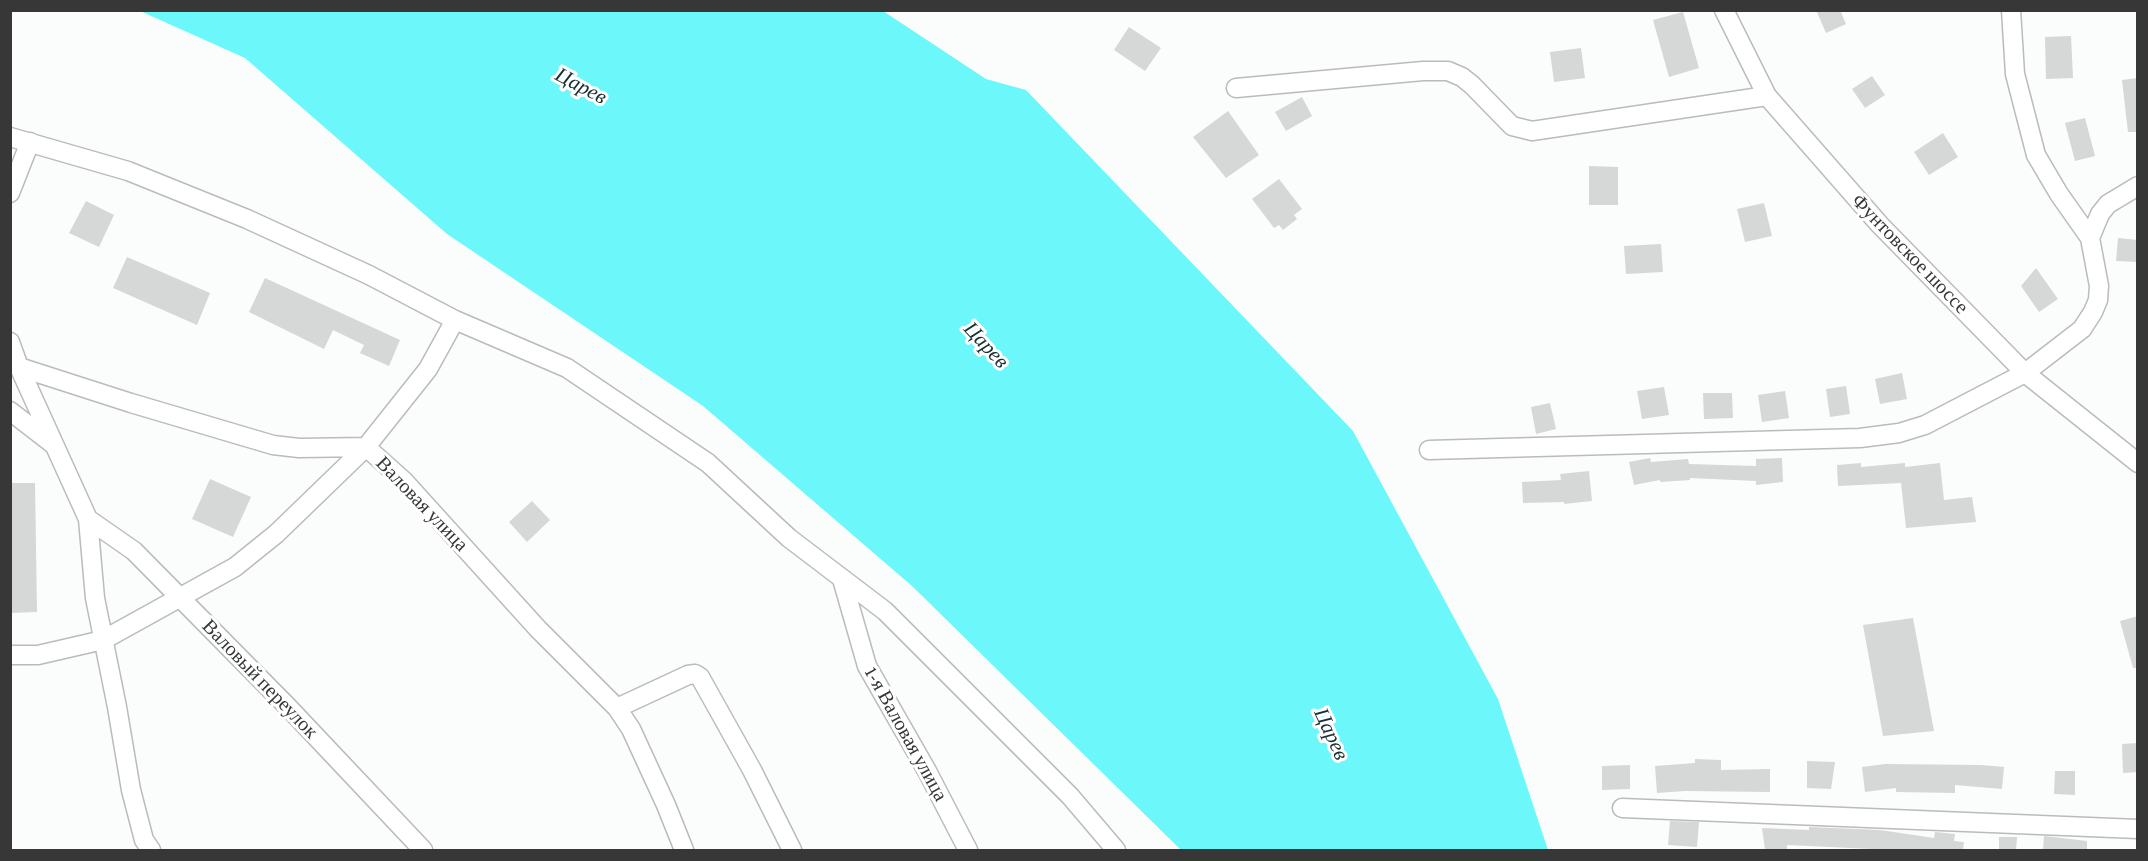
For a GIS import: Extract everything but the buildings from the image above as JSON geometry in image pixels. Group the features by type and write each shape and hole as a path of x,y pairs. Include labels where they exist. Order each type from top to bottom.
{"street":[{"name":"Фунтовское шоссе","path":"1724,10 1767,96 1880,225 2025,373 2138,462"},
{"path":"1429,450 1860,438 1899,433 1925,425 2025,373 2082,329 2098,300 2099,286 2090,238 2059,194 2036,155 2015,74 2011,10"},
{"path":"1236,88 1423,71 1448,71 1462,77 1472,85 1512,126 1532,131 1767,96"},
{"path":"10,137 128,171 247,219 369,275 455,320 567,368 708,464 789,538 885,611 1070,796 1116,850"},
{"path":"10,193 30,142"},
{"path":"2090,238 2100,214 2108,204 2138,186"},
{"path":"10,655 38,655 103,640 235,567 276,534 366,447 428,369 455,320"},
{"path":"10,342 19,367 88,519 95,598 131,790 144,840 151,850"},
{"name":"Валовая улица","path":"19,367 273,445 299,448 366,447 404,481 538,629 616,708 631,729 684,850"},
{"path":"10,411 56,447"},
{"name":"Валовый переулок","path":"88,519 134,551 287,706 423,850"},
{"name":"1-я Валовая улица","path":"842,579 867,666 927,771 968,850"},
{"path":"616,708 688,675 695,674 700,677 752,770 792,850"},
{"path":"1622,808 2138,829"}],"water":[{"name":"Царев","path":"140,11 883,11 986,79 1026,90 1353,431 1498,699 1548,850 1181,850 912,586 703,406 447,234 245,58"}]}
